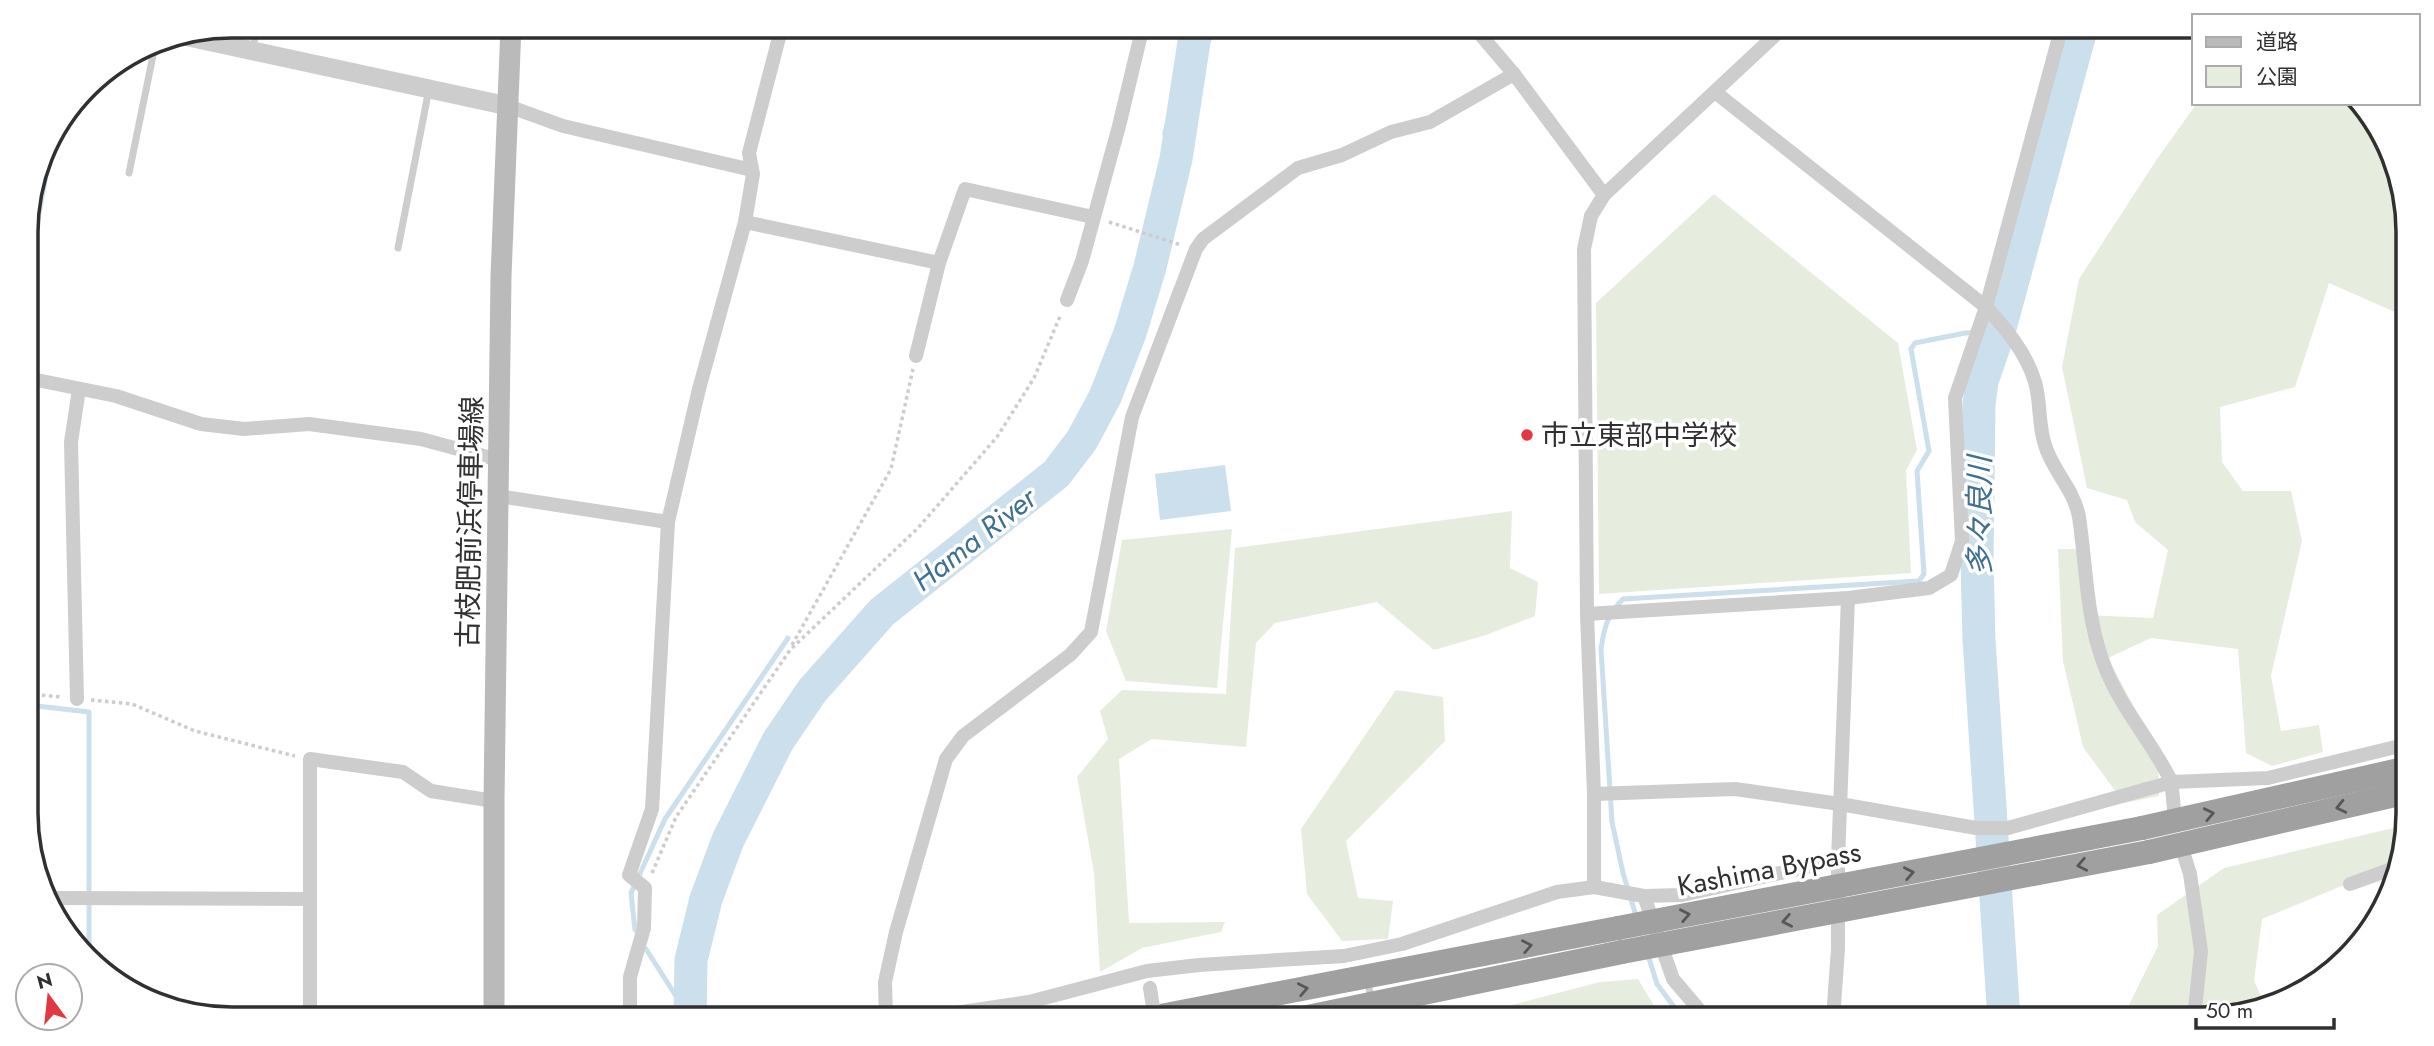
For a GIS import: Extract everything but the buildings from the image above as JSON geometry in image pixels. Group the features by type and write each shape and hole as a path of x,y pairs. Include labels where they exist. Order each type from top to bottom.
{"highway":[{"name":"Kashima Bypass","path":"1209,1007 1367,977 1620,940 2150,852 2178,833 2396,771"},
{"name":"Kashima Bypass","path":"1391,1007 1620,940 2142,828 2178,833 2396,794"}],"main road":[{"name":"古枝肥前浜停車場線","path":"494,1007 501,276 511,39"}],"street":[{"path":"1484,38 1514,74 1604,195"},
{"path":"1594,887 1594,794 1587,614 1584,248 1591,216 1604,195 1772,38"},
{"path":"1587,614 1848,598 1929,588 1951,575 1962,541 1955,398 1986,307 2059,38"},
{"path":"629,1007 630,977 645,928 645,888 629,875 652,809 668,522 699,389 745,222 753,174 749,153 779,39"},
{"path":"1067,300 1082,261 1119,126 1136,39"},
{"path":"206,41 508,106 563,126 752,170"},
{"path":"886,1007 885,982 895,932 946,759 963,736 1070,655 1091,632 1132,417 1196,249 1203,239 1298,168 1342,155 1391,132 1430,122 1514,74"},
{"path":"1715,92 1986,307 2021,351 2035,382 2045,446 2070,489 2078,513 2091,617 2101,658 2116,693 2172,782 2172,803 2190,874 2201,951 2196,1007"},
{"path":"916,356 939,263 965,189 1093,217"},
{"path":"745,222 939,263"},
{"path":"39,380 116,396 201,424 244,429 309,424 421,439 499,460"},
{"path":"77,699 72,442 79,389"},
{"path":"498,496 668,522"},
{"path":"1834,1007 1838,949 1838,860 1848,598"},
{"path":"1594,794 1735,789 1976,828 2008,828 2172,782 2268,778 2396,747"},
{"path":"310,1007 310,760 403,772 431,791 494,801"},
{"path":"995,1007 1029,1002 1147,971 1344,956 1402,944 1557,892 1594,887 1644,897 1682,895 1838,860"},
{"path":"2350,884 2387,871"},
{"path":"1644,897 1674,979 1697,1007"},
{"path":"58,898 310,899"},
{"path":"1147,971 1153,1007"}],"lane":[{"path":"253,50 255,39"},
{"path":"129,173 153,56"},
{"path":"398,248 430,88"},
{"path":"1367,977 1373,1007"}],"path":[{"path":"1093,217 1196,249"},
{"path":"790,650 918,528 997,437 1034,378 1067,300"},
{"path":"645,888 676,817 790,650 891,469 916,356"},
{"path":"38,695 132,705 195,731 310,760"}],"green space":[{"path":"2196,105 2347,105 2370,135 2389,182 2396,232 2396,313 2329,283 2295,387 2220,407 2222,462 2243,491 2291,491 2302,541 2271,676 2281,731 2319,725 2323,752 2272,766 2246,753 2238,649 2151,638 2108,658 2158,753 2159,796 2124,803 2083,747 2063,661 2058,549 2078,549 2085,615 2153,618 2168,550 2135,522 2127,500 2087,488 2062,367 2079,279"},
{"path":"1714,194 1898,343 1917,450 1906,470 1911,573 1599,594 1596,303"},
{"path":"1512,511 1510,568 1538,582 1535,616 1486,635 1434,650 1377,602 1275,623 1256,643 1246,747 1152,739 1119,759 1129,923 1225,922 1221,932 1142,948 1100,972 1094,873 1077,777 1108,739 1100,711 1122,690 1226,694 1235,548"},
{"path":"1232,529 1217,688 1126,681 1106,631 1122,540"},
{"path":"1396,690 1443,697 1445,741 1346,841 1358,898 1393,901 1388,939 1342,941 1307,894 1301,829"},
{"path":"2395,828 2388,867 2262,919 2254,981 2262,998 2214,1007 2128,1007 2158,946 2157,915 2224,868"},
{"path":"1638,979 1655,1007 1504,1007 1600,982"}],"water":[{"path":"1184,39 1203,39 1187,140 1162,135"},
{"path":"1225,465 1231,511 1160,520 1155,474"}],"waterway":[{"name":"多々良川","path":"2003,1007 1979,640 1979,405 1982,381 1999,332 2079,38"},
{"name":"Hama River","path":"690,1007 691,960 706,899 728,840 778,741 812,691 882,612 1056,474 1082,440 1105,397 1130,333 1150,267 1176,159 1195,39"},
{"path":"41,202 44,186"},
{"path":"1637,919 1612,822 1601,649 1605,628 1613,611 1623,599 1919,581 1924,574 1917,471 1929,451 1911,349 1915,343 1965,333 1999,332"},
{"path":"635,930 631,893 665,819 788,638"},
{"path":"38,706 89,712 89,944"},
{"path":"646,949 683,1007"},
{"path":"1648,955 1657,984 1674,1007"}],"place":[{"name":"市立東部中学校","path":"1527,435"}]}
